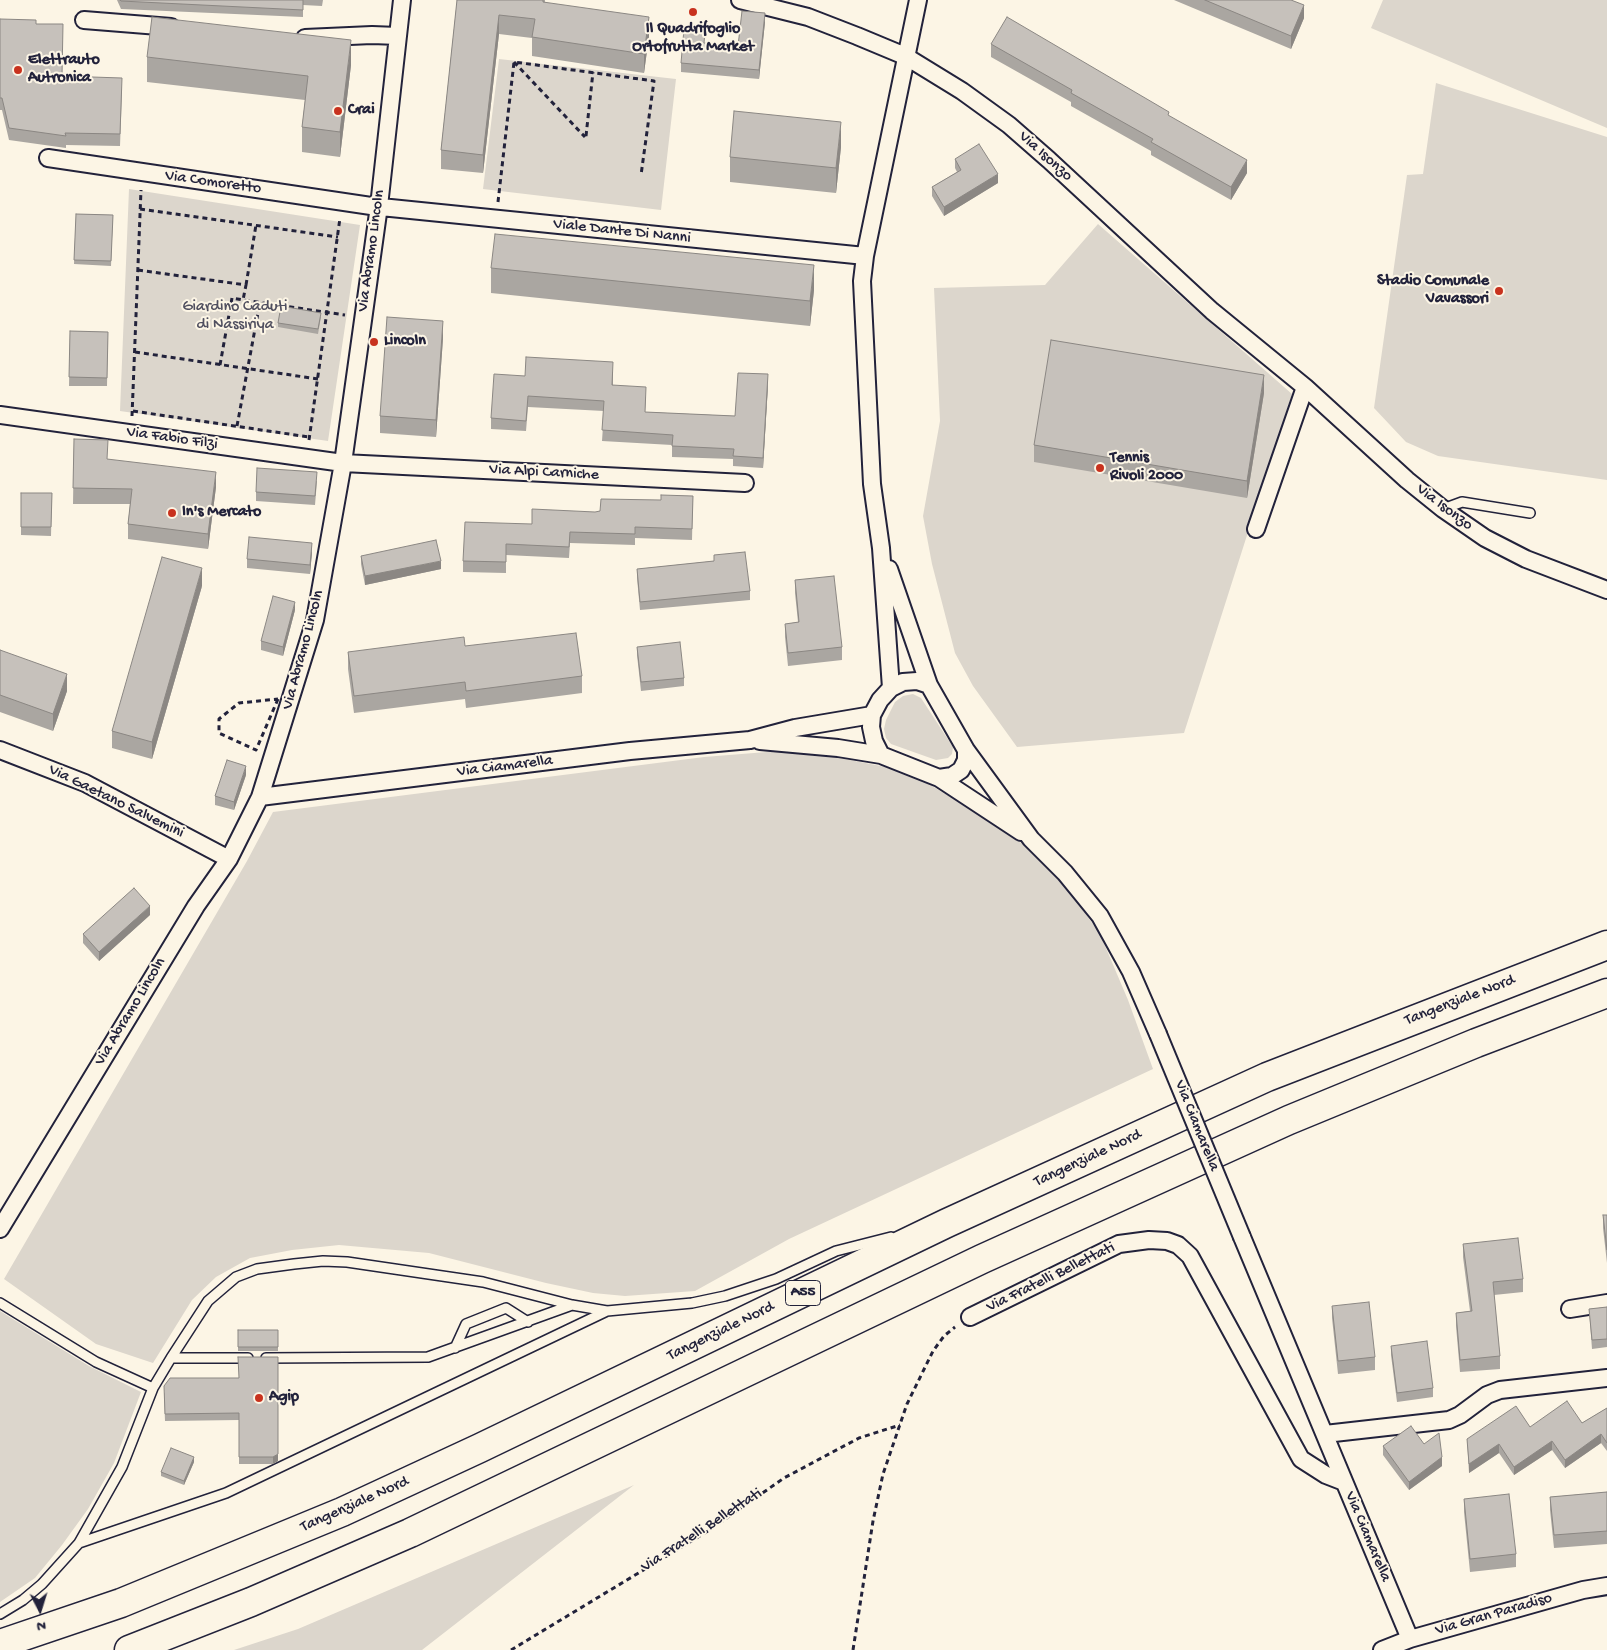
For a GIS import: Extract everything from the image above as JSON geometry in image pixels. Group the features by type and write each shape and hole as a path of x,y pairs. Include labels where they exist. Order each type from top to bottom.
{"highway":[{"name":"Tangenziale Nord","path":"0,1644 121,1603 342,1512 480,1448 947,1223 1267,1077 1605,945"},
{"path":"130,1650 251,1602 410,1533 982,1259 1289,1120 1476,1043 1607,993"}],"street":[{"name":"Via Abramo Lincoln","path":"0,1229 196,906 229,859 260,796 315,620 344,463 379,206 402,0"},
{"name":"Via Isonzo","path":"740,0 808,17 906,56 962,91 1009,125 1212,311 1305,387 1407,480 1442,509 1485,538 1526,560 1607,590"},
{"path":"891,688 881,548 872,484 867,418 862,282 865,256 918,0"},
{"path":"84,20 191,28"},
{"path":"288,36 398,36"},
{"name":"Via Comoretto","path":"48,158 379,206"},
{"name":"Viale Dante Di Nanni","path":"379,206 506,221 865,256"},
{"path":"1256,529 1305,387"},
{"name":"Via Fabio Filzi","path":"0,415 344,463"},
{"name":"Via Alpi Carniche","path":"344,463 745,483"},
{"path":"881,548 929,685 966,750 966,760 961,770 952,776 939,778 881,755 874,741 871,727 872,715 880,700 891,688 903,682 918,681 929,685"},
{"name":"Via Ciamarella","path":"260,796 620,752 750,740 794,728 872,715"},
{"name":"Via Ciamarella","path":"750,740 838,748 881,755"},
{"name":"Via Gaetano Salvemini","path":"0,750 85,783 229,859"},
{"name":"Via Ciamarella","path":"966,750 1031,839 1065,873 1100,916 1130,972 1158,1034 1410,1639"},
{"name":"Via Ciamarella","path":"939,778 1031,839"},
{"name":"Via Fratelli Bellettati","path":"970,1318 1120,1244 1149,1240 1167,1241 1178,1245 1190,1256 1302,1459 1326,1476 1344,1482"},
{"path":"1570,1309 1607,1303"},
{"path":"1325,1434 1449,1420 1460,1415 1486,1395 1500,1390 1607,1378"},
{"name":"Via Gran Paradiso","path":"1382,1650 1410,1639 1583,1590 1607,1586"}],"lane":[{"path":"1442,509 1462,502 1530,513"},
{"path":"0,1614 23,1600 42,1584 79,1543 122,1466 153,1388 208,1301 236,1277 257,1269 294,1264 323,1261 347,1262 483,1282 572,1305 608,1311 692,1303 725,1296 767,1283 836,1251 947,1223"},
{"path":"0,1303 96,1362 153,1388"},
{"path":"171,1358 428,1357 572,1305"},
{"path":"455,1348 466,1324 506,1308 528,1322"},
{"path":"79,1543 226,1493 608,1311"}],"path":[{"path":"514,62 585,137 593,72"},
{"path":"514,62 654,82 641,175"},
{"path":"499,191 514,62"},
{"path":"132,433 142,172"},
{"path":"307,458 343,202"},
{"path":"140,209 338,237"},
{"path":"243,300 256,225"},
{"path":"138,270 246,285"},
{"path":"220,365 232,298 363,318"},
{"path":"237,426 246,368 260,302"},
{"path":"135,352 318,379"},
{"path":"133,410 309,437"},
{"path":"278,699 256,750 219,733 219,719 239,703 278,699"},
{"name":"Via Fratelli Bellettati","path":"853,1650 873,1521 883,1474 907,1404 933,1351 944,1336 970,1318"},
{"name":"Via Fratelli Bellettati","path":"511,1650 708,1531 784,1478 859,1438 900,1425"}],"green space":[{"path":"1383,0 1607,0 1607,128 1371,28"},
{"path":"499,59 676,79 661,210 483,189"},
{"name":"Stadio Comunale Vavassori","path":"1436,83 1607,137 1607,480 1438,456 1406,442 1374,408 1407,175 1423,174"},
{"name":"Giardino Caduti di Nassiriya","path":"129,189 360,225 328,441 120,411"},
{"name":"Tennis Rivoli 2000","path":"1098,224 1292,394 1184,733 1017,747 973,686 955,653 932,564 923,516 940,421 934,288 1045,285"},
{"path":"913,694 921,698 953,747 952,754 948,758 936,760 891,744 886,738 884,729 886,720 895,702 903,696"},
{"path":"779,751 824,755 886,767 906,774 925,782 985,817 1024,845 1067,888 1100,934 1128,1000 1153,1069 789,1239 695,1291 625,1296 593,1293 429,1253 339,1245 292,1250 250,1258 216,1277 192,1300 153,1363 96,1344 4,1279 247,861 273,812 704,757"},
{"path":"0,1311 89,1366 141,1392 114,1463 88,1509 35,1578 0,1602"},
{"path":"634,1485 422,1650 234,1650 298,1629"}],"building":[{"path":"303,0 303,10 121,1"},
{"path":"457,0 543,0 543,2 649,17 644,54 532,37 535,19 499,15 483,155 441,150"},
{"path":"1205,0 1291,0 1304,5 1291,36"},
{"path":"742,11 765,13 759,70 681,63 684,29 705,31 704,43 738,46"},
{"path":"152,17 351,40 340,132 302,127 308,76 147,57"},
{"path":"1007,17 1169,112 1168,115 1247,160 1231,187 1151,142 1153,139 1071,93 1072,90 991,44"},
{"path":"0,19 36,20 36,24 63,24 62,76 122,78 120,134 65,133 66,136 9,128 2,98 0,98"},
{"path":"734,111 841,122 836,168 730,157"},
{"path":"979,144 998,174 944,207 932,187 961,170 955,159"},
{"path":"76,214 113,215 111,261 74,260"},
{"path":"495,234 814,265 810,301 491,268"},
{"path":"281,306 321,313 318,329 278,323"},
{"path":"387,317 443,321 436,420 380,416"},
{"path":"70,331 108,332 107,378 69,377"},
{"path":"1051,340 1264,375 1247,481 1034,445"},
{"path":"526,357 613,362 612,385 646,387 645,412 735,416 738,373 768,374 763,458 733,456 734,449 672,446 673,435 602,430 604,401 528,396 526,421 491,418 494,374 525,376"},
{"path":"74,439 108,440 107,459 216,472 208,534 128,524 132,489 73,488"},
{"path":"257,468 317,472 315,496 256,492"},
{"path":"21,493 52,493 51,527 21,527"},
{"path":"661,495 693,496 692,529 635,527 635,534 570,532 569,547 506,544 506,562 463,561 465,522 532,524 532,509 595,512 600,511 601,499 661,500"},
{"path":"249,537 312,543 310,565 247,559"},
{"path":"436,540 441,561 365,576 361,556"},
{"path":"745,552 750,591 640,602 637,569 714,561 714,555"},
{"path":"162,557 202,568 152,742 112,731"},
{"path":"834,576 842,647 788,653 785,624 799,622 795,580"},
{"path":"273,596 295,602 283,647 261,641"},
{"path":"576,633 582,676 466,691 465,682 354,696 348,652 464,637 465,646"},
{"path":"680,642 684,678 641,682 637,647"},
{"path":"0,650 67,674 53,714 0,695"},
{"path":"227,760 246,766 234,802 215,796"},
{"path":"134,888 150,906 99,952 83,934"},
{"path":"1603,1215 1607,1215 1607,1250"},
{"path":"1518,1238 1523,1279 1493,1282 1500,1356 1460,1360 1456,1313 1472,1311 1463,1244"},
{"path":"1369,1302 1375,1357 1338,1361 1332,1306"},
{"path":"1607,1307 1607,1339 1592,1340 1589,1309"},
{"path":"238,1330 278,1330 278,1347 238,1347"},
{"path":"1427,1341 1433,1388 1397,1393 1391,1346"},
{"path":"238,1357 278,1357 278,1454 273,1457 239,1457 239,1413 165,1414 164,1386 170,1378 239,1378"},
{"path":"1567,1401 1582,1423 1607,1408 1607,1443 1601,1434 1565,1460 1552,1441 1514,1467 1499,1444 1469,1464 1467,1439 1516,1406 1530,1427"},
{"path":"1411,1426 1424,1444 1439,1433 1442,1457 1409,1482 1383,1446"},
{"path":"171,1448 194,1457 184,1481 161,1472"},
{"path":"1607,1492 1607,1531 1554,1535 1550,1497"},
{"path":"1509,1494 1516,1554 1470,1559 1464,1499"}],"place":[{"name":"Il Quadrifoglio Ortofrutta Market","path":"693,12"},
{"name":"Elettrauto Autronica","path":"18,70"},
{"name":"Crai","path":"338,111"},
{"name":"Stadio Comunale Vavassori","path":"1499,291"},
{"name":"Lincoln","path":"374,342"},
{"name":"Tennis Rivoli 2000","path":"1100,468"},
{"name":"In's Mercato","path":"172,513"},
{"name":"Agip","path":"259,1398"}]}
